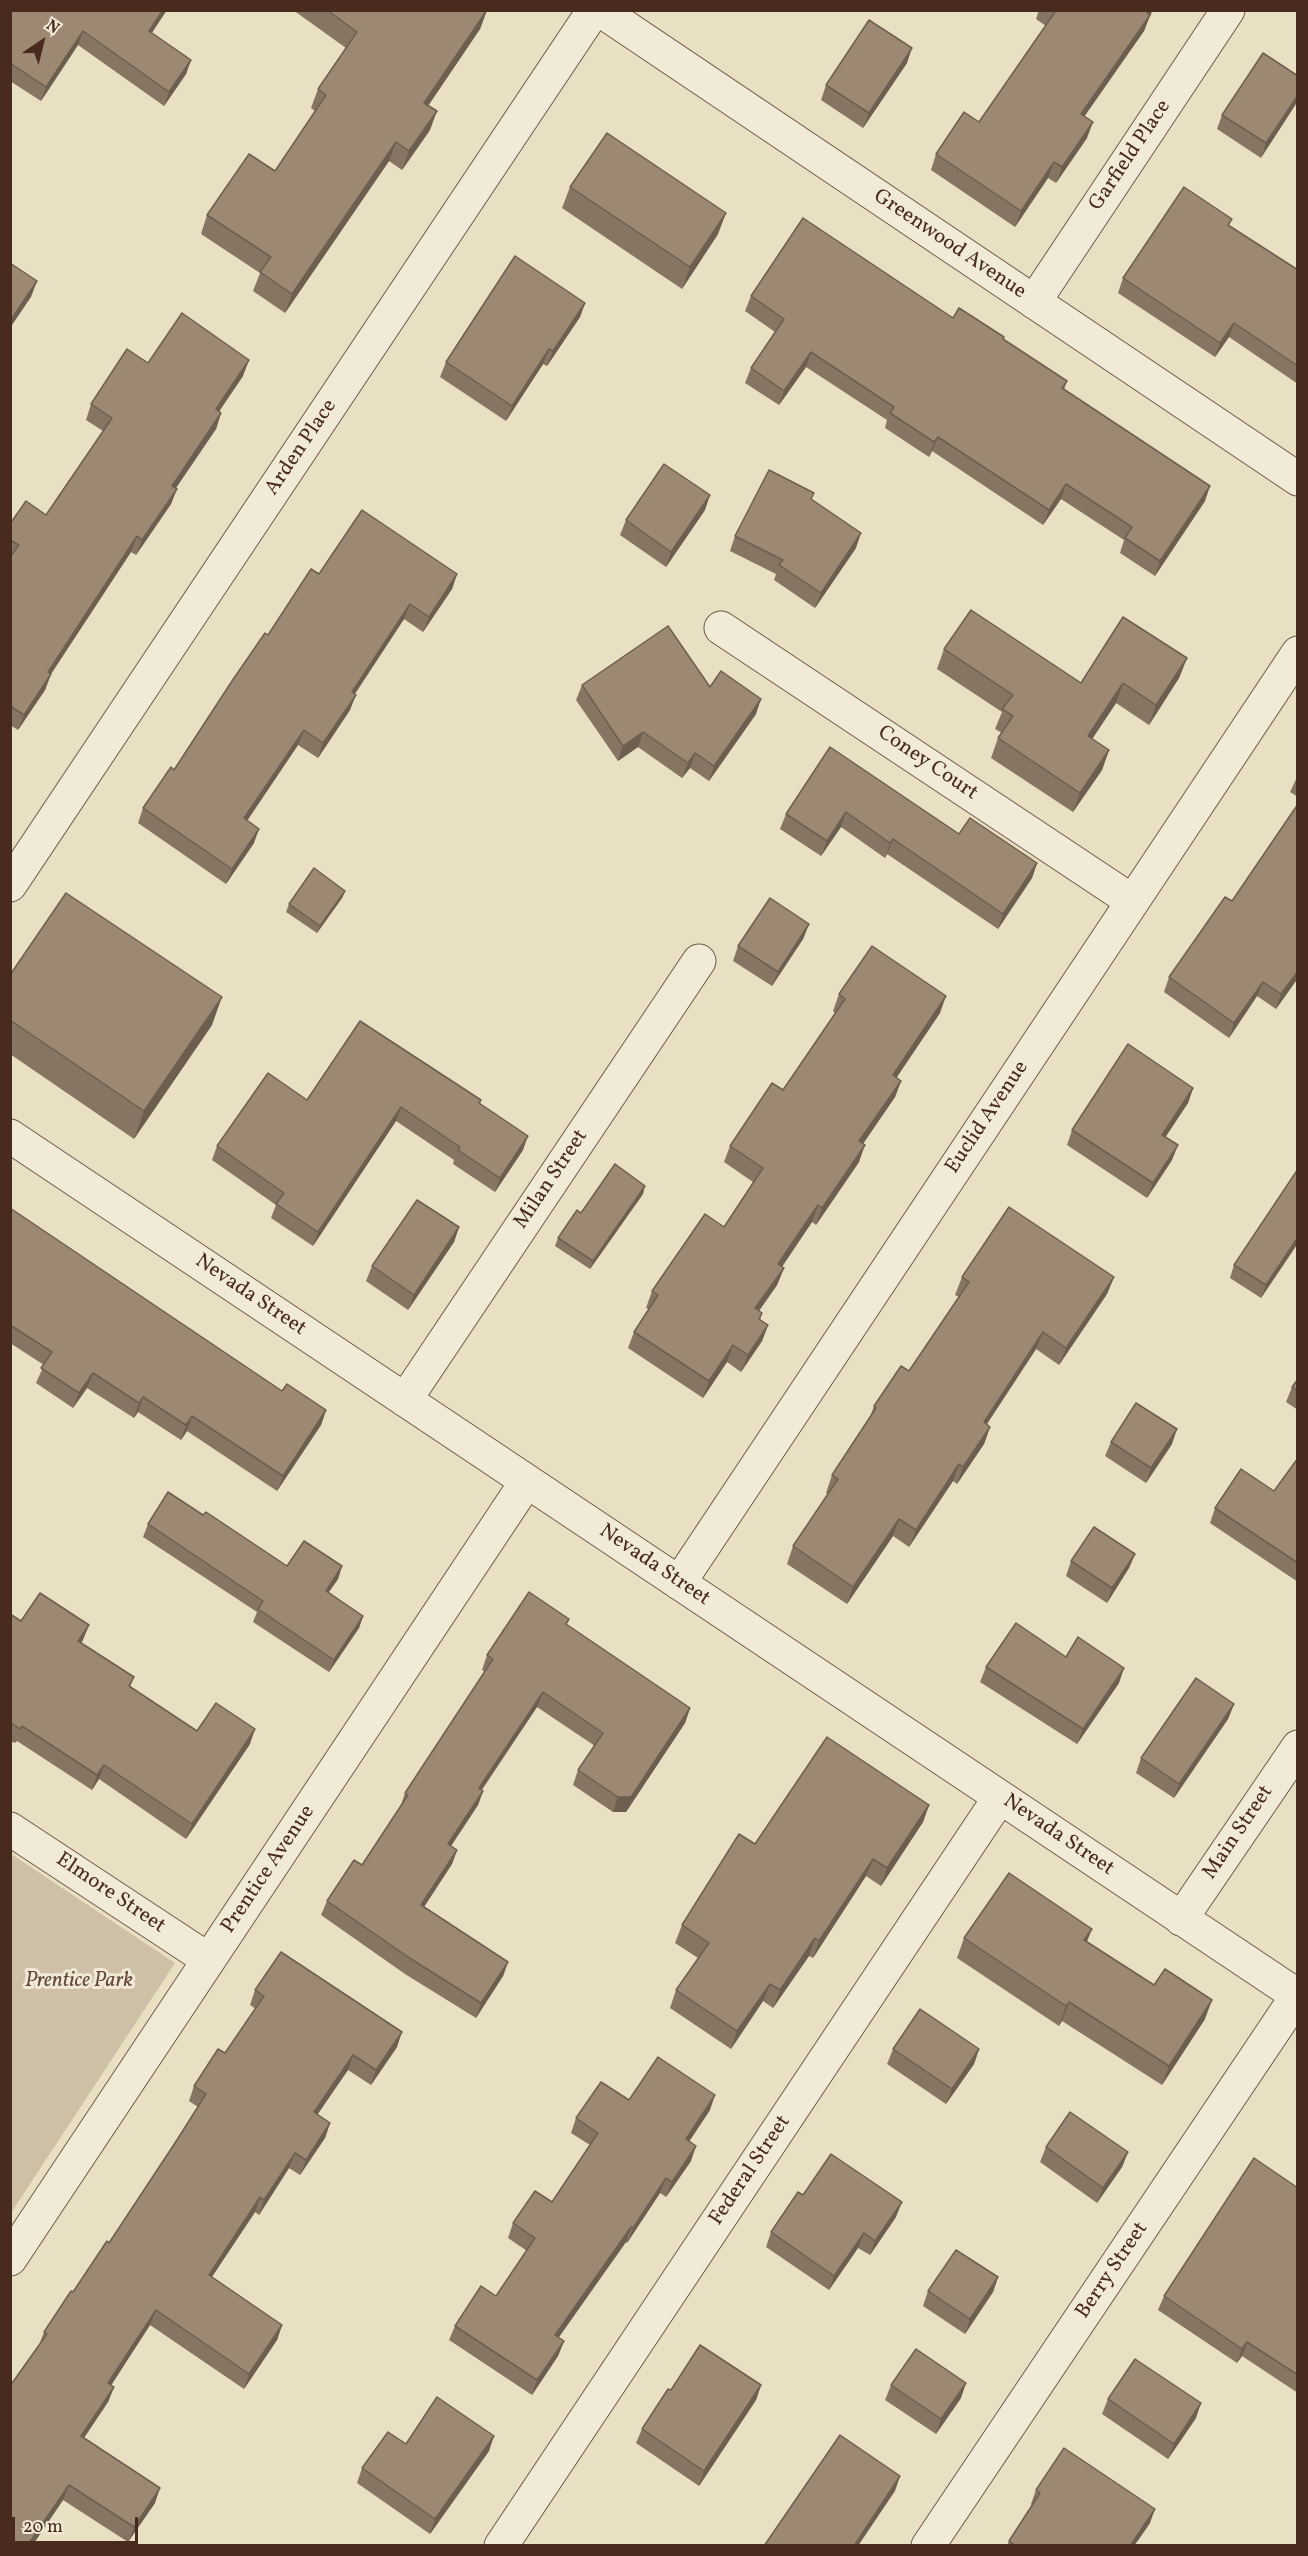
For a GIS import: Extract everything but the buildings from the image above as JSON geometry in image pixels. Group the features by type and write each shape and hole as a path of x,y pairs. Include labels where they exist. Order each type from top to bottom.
{"street":[{"name":"Arden Place","path":"10,885 594,10"},
{"name":"Greenwood Avenue","path":"600,10 1298,479"},
{"name":"Garfield Place","path":"1034,302 1228,10"},
{"name":"Coney Court","path":"721,628 1132,901"},
{"name":"Euclid Avenue","path":"679,1583 1298,653"},
{"name":"Milan Street","path":"405,1400 699,961"},
{"name":"Nevada Street","path":"10,1136 1297,1996"},
{"name":"Prentice Avenue","path":"10,2259 527,1481"},
{"name":"Main Street","path":"1181,1919 1298,1747"},
{"name":"Federal Street","path":"501,2546 1000,1797"},
{"name":"Elmore Street","path":"10,1829 209,1960"},
{"name":"Berry Street","path":"928,2546 1297,1996"}],"green space":[{"name":"Prentice Park","path":"11,1854 175,1963 11,2213"}]}
